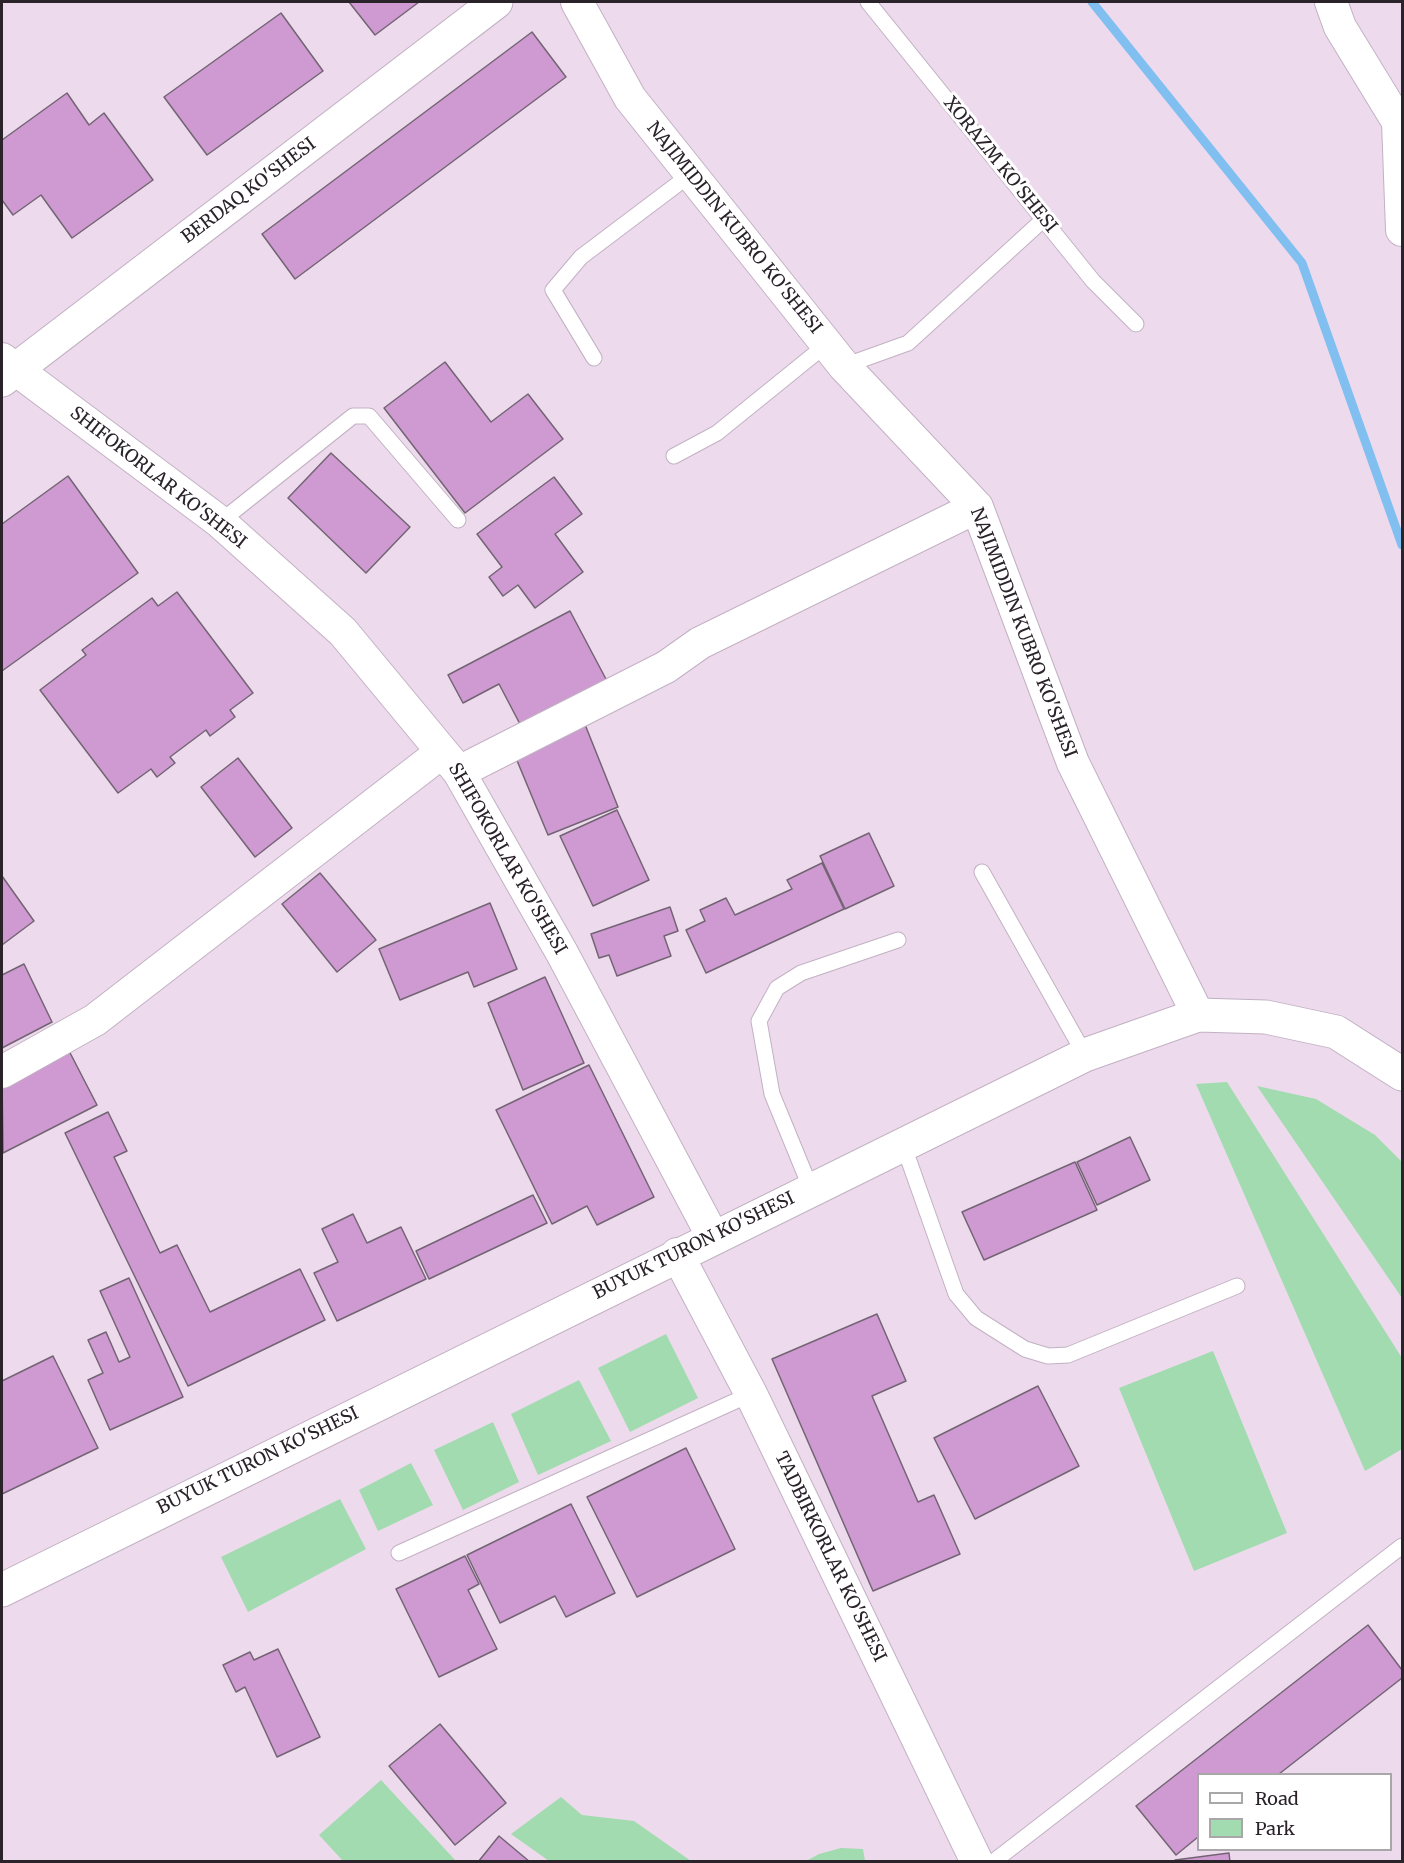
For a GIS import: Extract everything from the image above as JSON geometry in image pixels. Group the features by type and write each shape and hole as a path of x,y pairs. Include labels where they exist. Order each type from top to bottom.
{"street":[{"name":"BERDAQ KO'SHESI","path":"6,370 496,2"},
{"name":"NAJIMIDDIN KUBRO KO'SHESI","path":"577,2 630,98 836,355 977,507 1073,763 1198,1015"},
{"path":"1331,2 1340,27 1400,119 1402,230"},
{"name":"SHIFOKORLAR KO'SHESI","path":"6,370 220,522 343,632 451,762 562,953 713,1237"},
{"path":"2,1072 94,1020 451,762 666,667 700,643 977,507"},
{"name":"BUYUK TURON KO'SHESI","path":"2,1590 677,1254 1085,1055 1198,1015 1266,1017 1336,1032 1402,1074"},
{"name":"TADBIRKORLAR KO'SHESI","path":"677,1254 751,1394 977,1862"}],"lane":[{"name":"XORAZM KO'SHESI","path":"868,2 1093,281 1136,324"},
{"path":"594,358 553,290 581,257 691,174"},
{"path":"674,456 717,433 836,355 908,343 1044,219"},
{"path":"220,522 353,416 369,416 458,520"},
{"path":"982,872 1085,1055"},
{"path":"811,1189 772,1094 759,1021 777,988 801,973 898,940"},
{"path":"903,1144 957,1294 976,1318 1025,1348 1048,1356 1068,1354 1237,1286"},
{"path":"399,1553 751,1394"},
{"path":"993,1862 1402,1546"}],"green space":[{"path":"1227,1082 1402,1358 1402,1449 1365,1471 1196,1084"},
{"path":"1257,1086 1316,1099 1375,1135 1402,1162 1402,1298"},
{"path":"666,1334 698,1398 630,1432 598,1368"},
{"path":"1213,1351 1287,1533 1194,1571 1119,1388"},
{"path":"579,1380 611,1441 538,1475 511,1414"},
{"path":"493,1422 519,1482 463,1510 434,1450"},
{"path":"411,1463 433,1505 378,1531 359,1490"},
{"path":"340,1499 366,1549 248,1612 221,1557"},
{"path":"381,1780 456,1861 343,1861 319,1835"},
{"path":"561,1797 582,1815 634,1821 691,1861 549,1861 511,1834"},
{"path":"841,1848 863,1849 865,1861 806,1861 819,1854"}],"building":[{"path":"349,2 419,2 375,35"},
{"path":"281,13 323,71 207,155 164,97"},
{"path":"532,32 566,77 295,279 262,234"},
{"path":"67,93 89,125 104,113 153,180 72,238 41,195 13,215 2,200 2,140"},
{"path":"445,362 491,422 528,394 563,439 465,513 384,408"},
{"path":"331,453 410,527 366,573 288,498"},
{"path":"68,476 138,573 2,671 2,524"},
{"path":"554,477 582,514 555,534 583,572 535,608 518,585 503,596 489,577 502,567 477,534"},
{"path":"177,592 253,693 230,710 235,717 210,736 206,730 170,757 175,763 157,777 151,769 118,793 40,690 86,655 82,650 152,598 158,606"},
{"path":"570,611 607,681 521,726 499,684 463,703 448,675"},
{"path":"584,722 618,807 548,835 513,751"},
{"path":"238,758 292,828 255,857 201,787"},
{"path":"617,810 649,880 593,906 560,836"},
{"path":"869,833 894,886 845,909 820,856"},
{"path":"822,863 844,909 706,973 686,930 705,921 700,910 726,898 735,915 792,889 787,880"},
{"path":"320,873 376,940 337,972 282,904"},
{"path":"2,876 34,921 2,945"},
{"path":"490,903 517,969 474,987 468,972 400,1000 379,949"},
{"path":"670,907 678,931 664,936 671,956 617,976 609,955 599,958 591,934"},
{"path":"24,964 52,1022 2,1048 2,975"},
{"path":"545,977 584,1063 523,1090 488,1003"},
{"path":"66,1045 97,1105 3,1153 2,1078"},
{"path":"589,1065 654,1197 597,1225 587,1206 552,1224 496,1110"},
{"path":"108,1112 127,1151 114,1157 160,1253 177,1245 210,1312 300,1269 325,1320 188,1386 65,1133"},
{"path":"1130,1137 1150,1180 1097,1205 1077,1162"},
{"path":"1075,1162 1097,1210 984,1260 962,1212"},
{"path":"533,1195 547,1223 429,1279 416,1251"},
{"path":"353,1214 367,1243 401,1227 426,1279 337,1321 314,1273 338,1262 322,1229"},
{"path":"129,1278 183,1397 110,1430 88,1380 103,1373 88,1340 106,1332 119,1362 130,1357 100,1291"},
{"path":"877,1314 906,1381 872,1396 918,1502 934,1495 960,1554 873,1591 772,1359"},
{"path":"53,1356 98,1448 2,1494 2,1381"},
{"path":"1038,1386 1079,1466 975,1519 934,1438"},
{"path":"686,1448 735,1549 637,1597 587,1497"},
{"path":"571,1504 615,1593 566,1617 555,1596 500,1623 467,1555"},
{"path":"465,1556 479,1584 468,1590 497,1649 439,1677 396,1589"},
{"path":"1368,1625 1402,1670 1402,1678 1280,1773 1197,1773 1197,1838 1176,1855 1136,1806"},
{"path":"278,1649 320,1737 277,1757 245,1687 236,1692 223,1665 250,1652 254,1660"},
{"path":"440,1724 506,1803 455,1845 389,1766"},
{"path":"499,1836 530,1862 478,1862"},
{"path":"1229,1853 1230,1862 1176,1862 1175,1860"}],"waterway":[{"path":"1092,2 1302,263 1402,545"}]}
